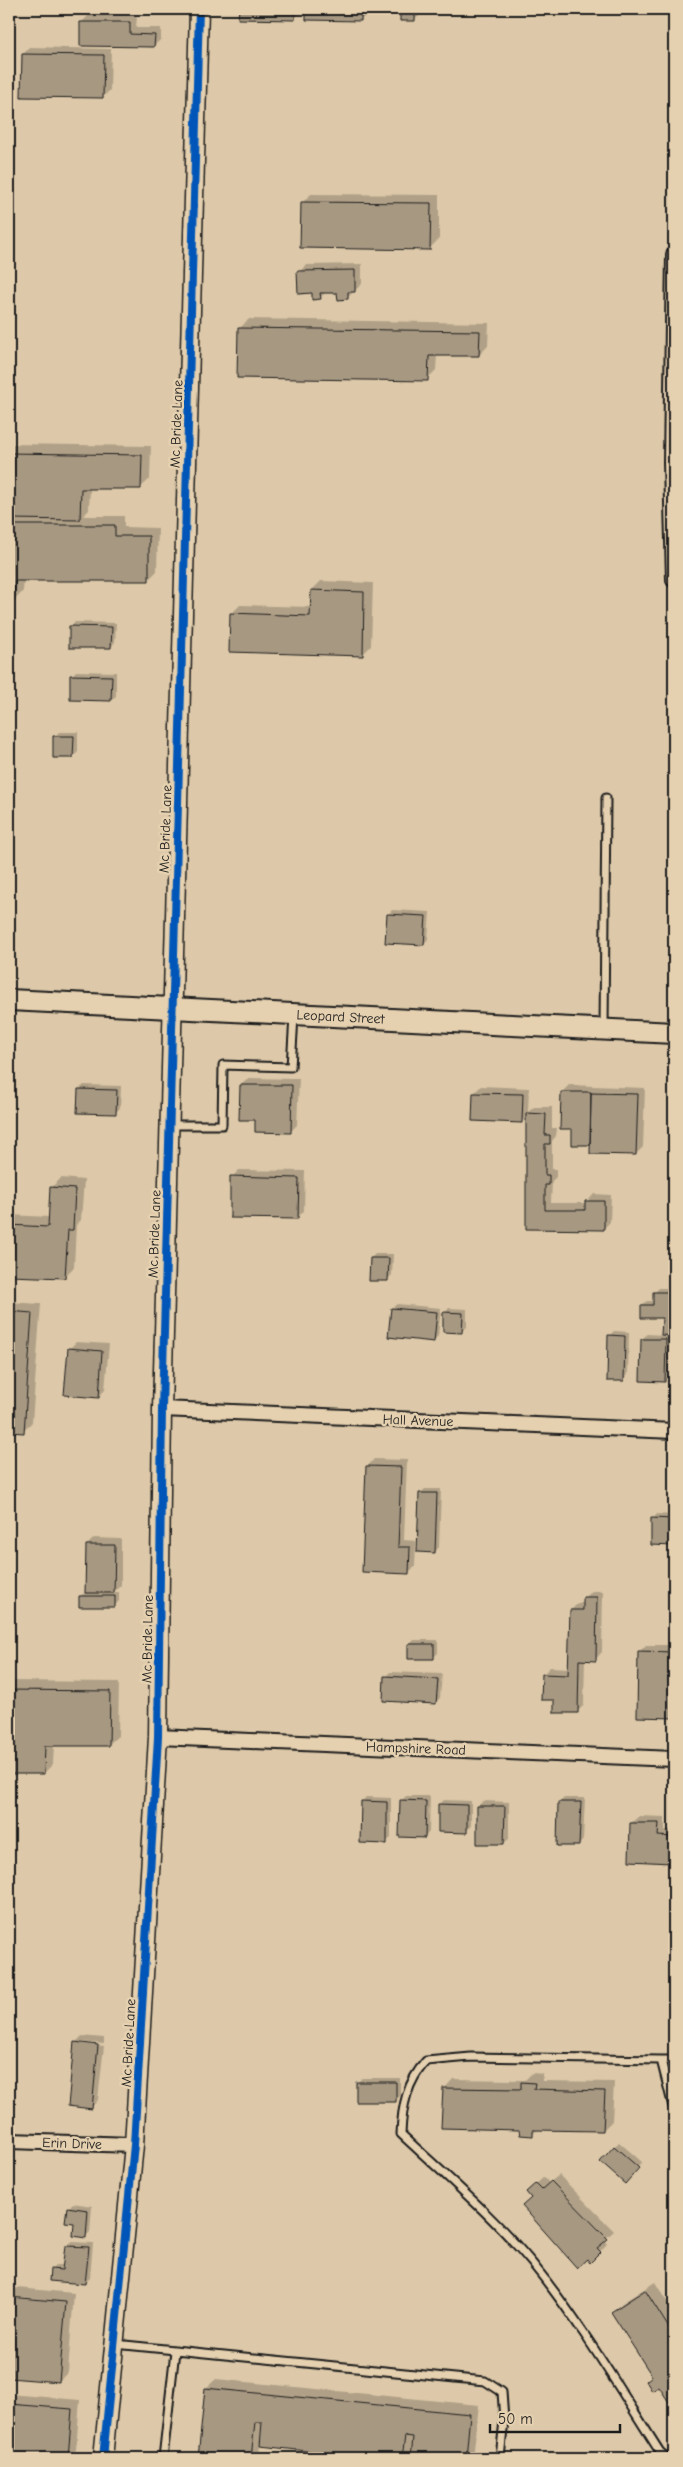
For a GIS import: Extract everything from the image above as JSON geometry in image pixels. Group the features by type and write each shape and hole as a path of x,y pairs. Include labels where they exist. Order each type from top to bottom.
{"main road":[{"name":"Leopard Street","path":"9,1000 674,1033"}],"street":[{"name":"Mc Bride Lane","path":"102,2458 134,2145 158,1736 162,1409 199,9"},
{"path":"674,254 671,462 674,580"},
{"name":"Hall Avenue","path":"162,1409 674,1431"},
{"name":"Hampshire Road","path":"158,1736 674,1759"},
{"name":"Erin Drive","path":"9,2141 134,2145"}],"lane":[{"path":"604,1029 606,798"},
{"path":"169,1125 222,1125 223,1065 292,1067 294,1013"},
{"path":"667,2458 660,2452 579,2325 531,2262 476,2204 401,2134 402,2108 414,2074 426,2061 471,2057 674,2060"},
{"path":"661,2060 674,2111"},
{"path":"114,2344 485,2381 502,2392 505,2404 500,2458"},
{"path":"163,2458 175,2351"}],"building":[{"path":"239,9 295,9 295,20 238,19"},
{"path":"306,9 361,9 361,21 306,20"},
{"path":"400,9 415,9 415,21 400,21"},
{"path":"80,22 130,22 130,34 155,35 154,47 80,46"},
{"path":"22,54 104,55 103,98 21,97"},
{"path":"301,202 431,203 430,250 300,248"},
{"path":"355,270 355,292 348,292 348,299 338,300 337,293 320,293 321,299 312,300 312,293 298,294 297,271"},
{"path":"238,328 480,331 479,356 429,356 428,381 237,378"},
{"path":"9,453 142,455 141,489 81,489 80,520 9,519"},
{"path":"9,525 115,525 115,536 149,536 149,581 15,581 14,602 9,602"},
{"path":"311,590 364,592 363,656 229,652 230,613 310,616"},
{"path":"69,626 112,627 111,648 69,648"},
{"path":"70,675 112,676 111,701 70,700"},
{"path":"53,736 74,736 73,758 53,758"},
{"path":"387,914 426,916 424,945 385,943"},
{"path":"240,1085 292,1085 291,1133 255,1132 255,1120 239,1120"},
{"path":"78,1089 117,1090 116,1114 77,1113"},
{"path":"561,1092 591,1092 590,1145 572,1145 572,1129 560,1129"},
{"path":"473,1093 523,1094 522,1123 472,1121"},
{"path":"591,1093 638,1094 636,1155 590,1154"},
{"path":"526,1113 546,1114 545,1135 550,1135 550,1144 545,1144 545,1175 549,1175 549,1185 545,1185 545,1210 585,1210 585,1201 604,1201 604,1230 526,1229"},
{"path":"230,1176 299,1178 298,1219 230,1218"},
{"path":"50,1187 75,1189 73,1230 68,1230 65,1278 9,1276 9,1225 48,1227"},
{"path":"370,1258 389,1258 388,1281 369,1281"},
{"path":"653,1292 674,1292 674,1336 661,1335 662,1318 641,1318 641,1305 653,1305"},
{"path":"391,1308 437,1312 434,1342 388,1337"},
{"path":"9,1311 32,1313 24,1433 9,1432"},
{"path":"443,1312 463,1313 462,1333 443,1332"},
{"path":"608,1335 625,1336 624,1381 607,1381"},
{"path":"641,1339 666,1339 665,1382 640,1381"},
{"path":"68,1348 102,1351 99,1398 64,1395"},
{"path":"366,1466 401,1467 398,1547 410,1547 409,1574 362,1572"},
{"path":"419,1493 437,1493 435,1553 417,1552"},
{"path":"651,1518 674,1519 674,1546 651,1545"},
{"path":"86,1545 115,1545 114,1593 85,1593"},
{"path":"79,1596 115,1596 115,1607 79,1607"},
{"path":"583,1597 597,1597 596,1661 579,1660 578,1713 554,1713 554,1700 541,1700 542,1674 568,1675 570,1610 583,1610"},
{"path":"408,1644 434,1644 434,1659 408,1659"},
{"path":"638,1651 674,1652 674,1718 637,1717"},
{"path":"384,1676 438,1679 436,1704 383,1701"},
{"path":"9,1690 110,1691 109,1746 45,1746 44,1774 9,1774"},
{"path":"400,1800 426,1801 425,1838 399,1837"},
{"path":"361,1801 387,1802 387,1844 360,1843"},
{"path":"558,1802 581,1802 579,1846 557,1846"},
{"path":"438,1804 467,1805 467,1833 438,1832"},
{"path":"477,1806 505,1806 504,1844 477,1844"},
{"path":"630,1823 659,1823 658,1836 672,1837 671,1863 629,1861"},
{"path":"74,2042 98,2045 92,2109 68,2106"},
{"path":"356,2082 396,2082 396,2102 356,2102"},
{"path":"521,2082 535,2083 534,2089 605,2091 603,2131 533,2130 533,2136 520,2135 519,2130 441,2128 443,2088 521,2089"},
{"path":"614,2146 639,2168 625,2184 600,2162"},
{"path":"551,2181 608,2239 597,2248 601,2252 590,2263 587,2259 577,2268 522,2206 531,2198 526,2192 536,2183 542,2189"},
{"path":"67,2207 88,2210 86,2238 73,2236 74,2223 65,2222"},
{"path":"65,2246 89,2247 85,2284 49,2281 50,2269 62,2270"},
{"path":"645,2290 674,2336 674,2410 659,2387 652,2391 646,2381 652,2376 611,2312"},
{"path":"9,2297 66,2302 59,2382 9,2378"},
{"path":"205,2388 470,2414 466,2458 411,2458 413,2437 405,2436 402,2458 373,2458 260,2446 262,2422 255,2422 251,2458 198,2458"},
{"path":"9,2404 72,2409 68,2458 9,2458"}],"cycle path":[{"path":"103,2458 134,2145 158,1737 162,1409 199,9"}]}
